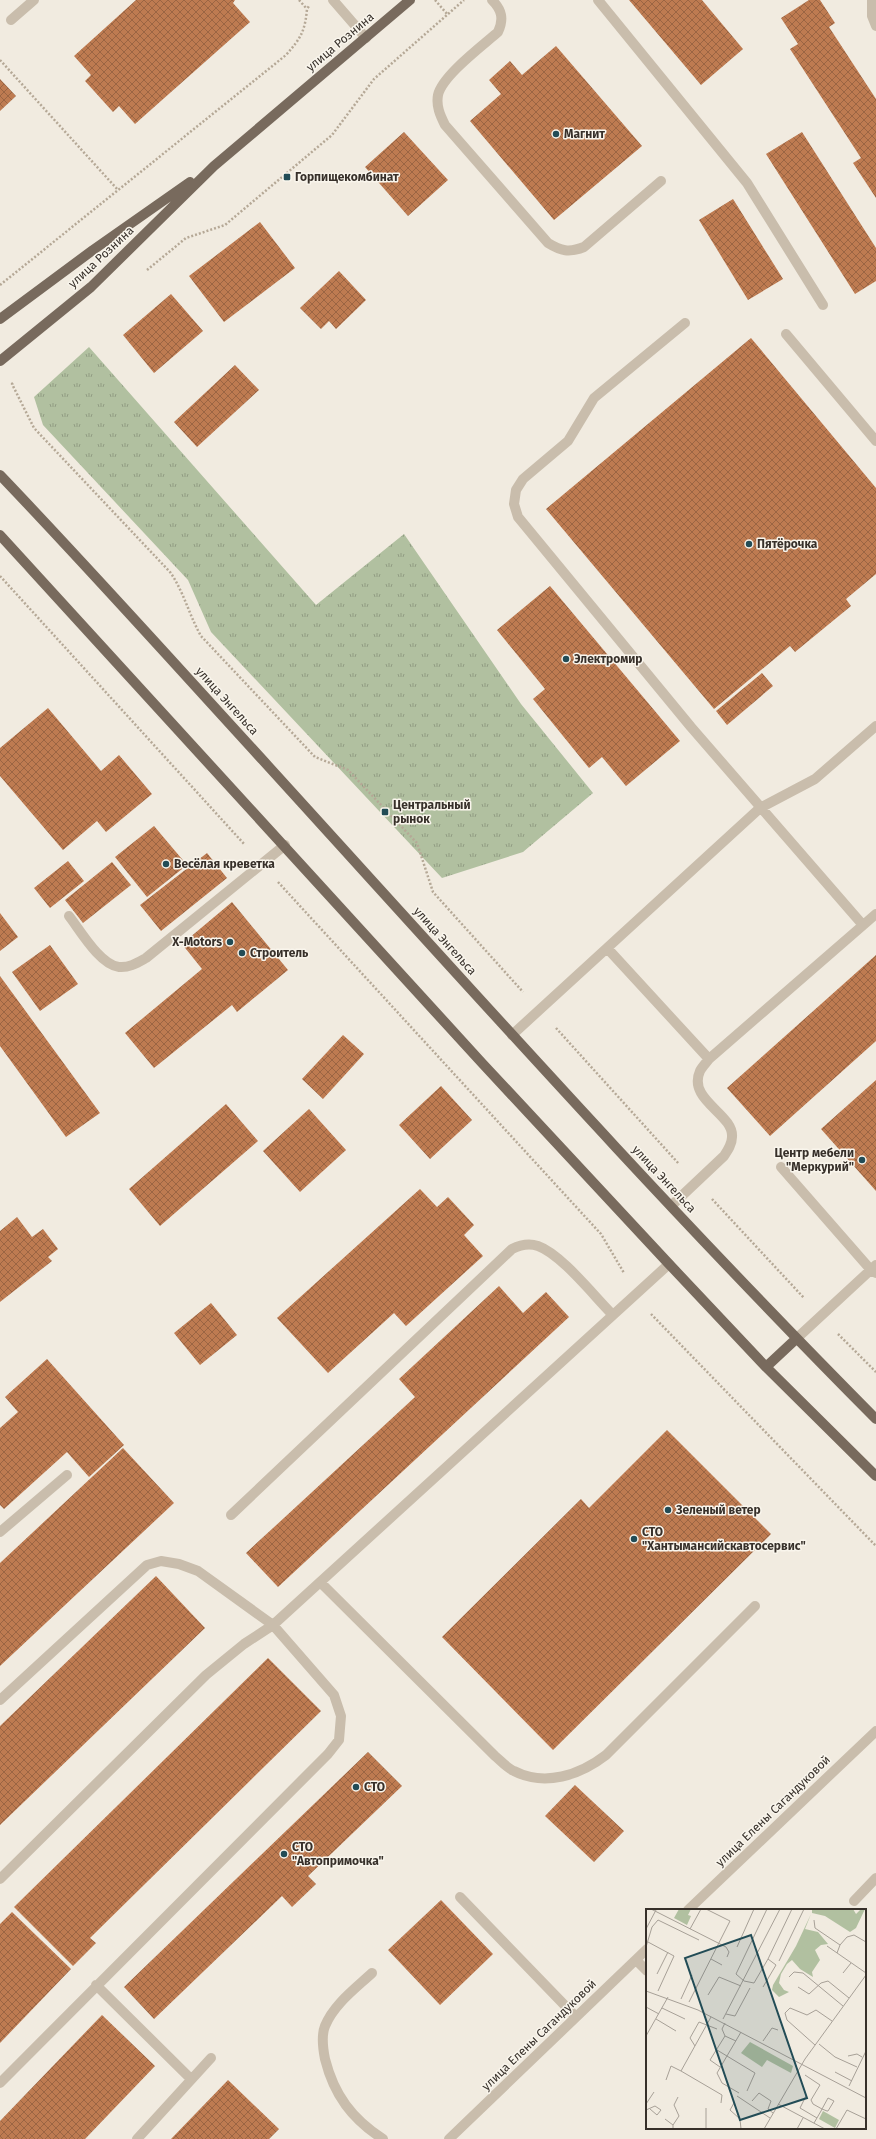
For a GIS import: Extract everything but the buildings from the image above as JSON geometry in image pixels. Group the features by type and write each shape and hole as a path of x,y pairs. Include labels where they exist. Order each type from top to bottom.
{"main road":[{"name":"улица Рознина","path":"0,361 91,286 214,166 410,0"},
{"name":"улица Рознина","path":"0,319 93,250 214,166"},
{"name":"улица Энгельса","path":"0,475 512,1035 796,1339 876,1419"},
{"path":"0,535 669,1264 766,1367 876,1476"},
{"path":"766,1367 796,1339"}],"street":[{"path":"11,20 34,0"},
{"path":"334,0 366,38"},
{"path":"492,0 499,7 502,16 502,23 498,32 442,82 438,95 438,109 445,124 548,243 560,250 572,252 584,247 661,181"},
{"path":"598,0 747,183 823,305"},
{"path":"872,0 872,16 876,26"},
{"path":"685,323 594,398 568,441 523,478 516,490 514,504 518,517 760,808 862,924"},
{"path":"786,334 876,440"},
{"path":"512,1035 760,808 815,778 876,726"},
{"path":"69,916 96,952 106,961 118,967 131,966 146,958 285,845"},
{"path":"671,1206 724,1156 730,1147 733,1135 728,1124 703,1097 698,1085 700,1072 709,1059 862,924 876,914"},
{"path":"607,948 709,1059"},
{"path":"781,1167 874,1269 796,1339"},
{"path":"231,1515 512,1250 522,1245 537,1245 552,1252 612,1314"},
{"path":"0,1879 206,1675 244,1644 273,1625 636,1292 669,1264"},
{"path":"0,1532 67,1475"},
{"path":"0,1700 147,1565 161,1561 179,1564 198,1571 273,1625 334,1695 341,1716 339,1740 328,1754 0,2082"},
{"path":"320,1582 494,1756 513,1771 530,1778 551,1780 591,1767 606,1755 755,1606"},
{"name":"улица Елены Сагандуковой","path":"689,1909 876,1731"},
{"path":"854,1901 876,1878"},
{"path":"460,1898 576,2017"},
{"name":"улица Елены Сагандуковой","path":"449,2139 646,1950"},
{"path":"636,1960 646,1970"},
{"path":"372,1973 337,2007 325,2026 322,2046 333,2087 342,2100 366,2127 383,2139"},
{"path":"96,1985 191,2079"},
{"path":"137,2139 211,2058"}],"path":[{"path":"0,285 286,55 299,40 305,28 307,9 299,0"},
{"path":"435,0 448,14"},
{"path":"144,272 186,238 224,225 332,135 374,79 464,0"},
{"path":"0,60 118,190"},
{"path":"18,379 12,384 34,428 170,572 180,586 191,619 201,636 315,757 348,770 417,843 433,892 696,1182 821,1316 876,1372"},
{"path":"0,576 601,1234 652,1316 876,1546"}],"green space":[{"path":"89,347 316,605 404,534 521,704 593,793 523,852 442,878 211,632 188,580 43,425 34,397"}],"place":[{"name":"Магнит","path":"556,134"},
{"name":"Горпищекомбинат","path":"287,177"},
{"name":"Пятёрочка","path":"749,544"},
{"name":"Электромир","path":"566,659"},
{"name":"Центральный рынок","path":"385,812"},
{"name":"Весёлая креветка","path":"166,864"},
{"name":"X-Motors","path":"230,942"},
{"name":"Строитель","path":"242,953"},
{"name":"Центр мебели \"Меркурий\"","path":"862,1160"},
{"name":"Зеленый ветер","path":"668,1510"},
{"name":"СТО \"Хантымансийскавтосервис\"","path":"634,1539"},
{"name":"СТО","path":"356,1787"},
{"name":"СТО \"Автопримочка\"","path":"284,1854"}]}
